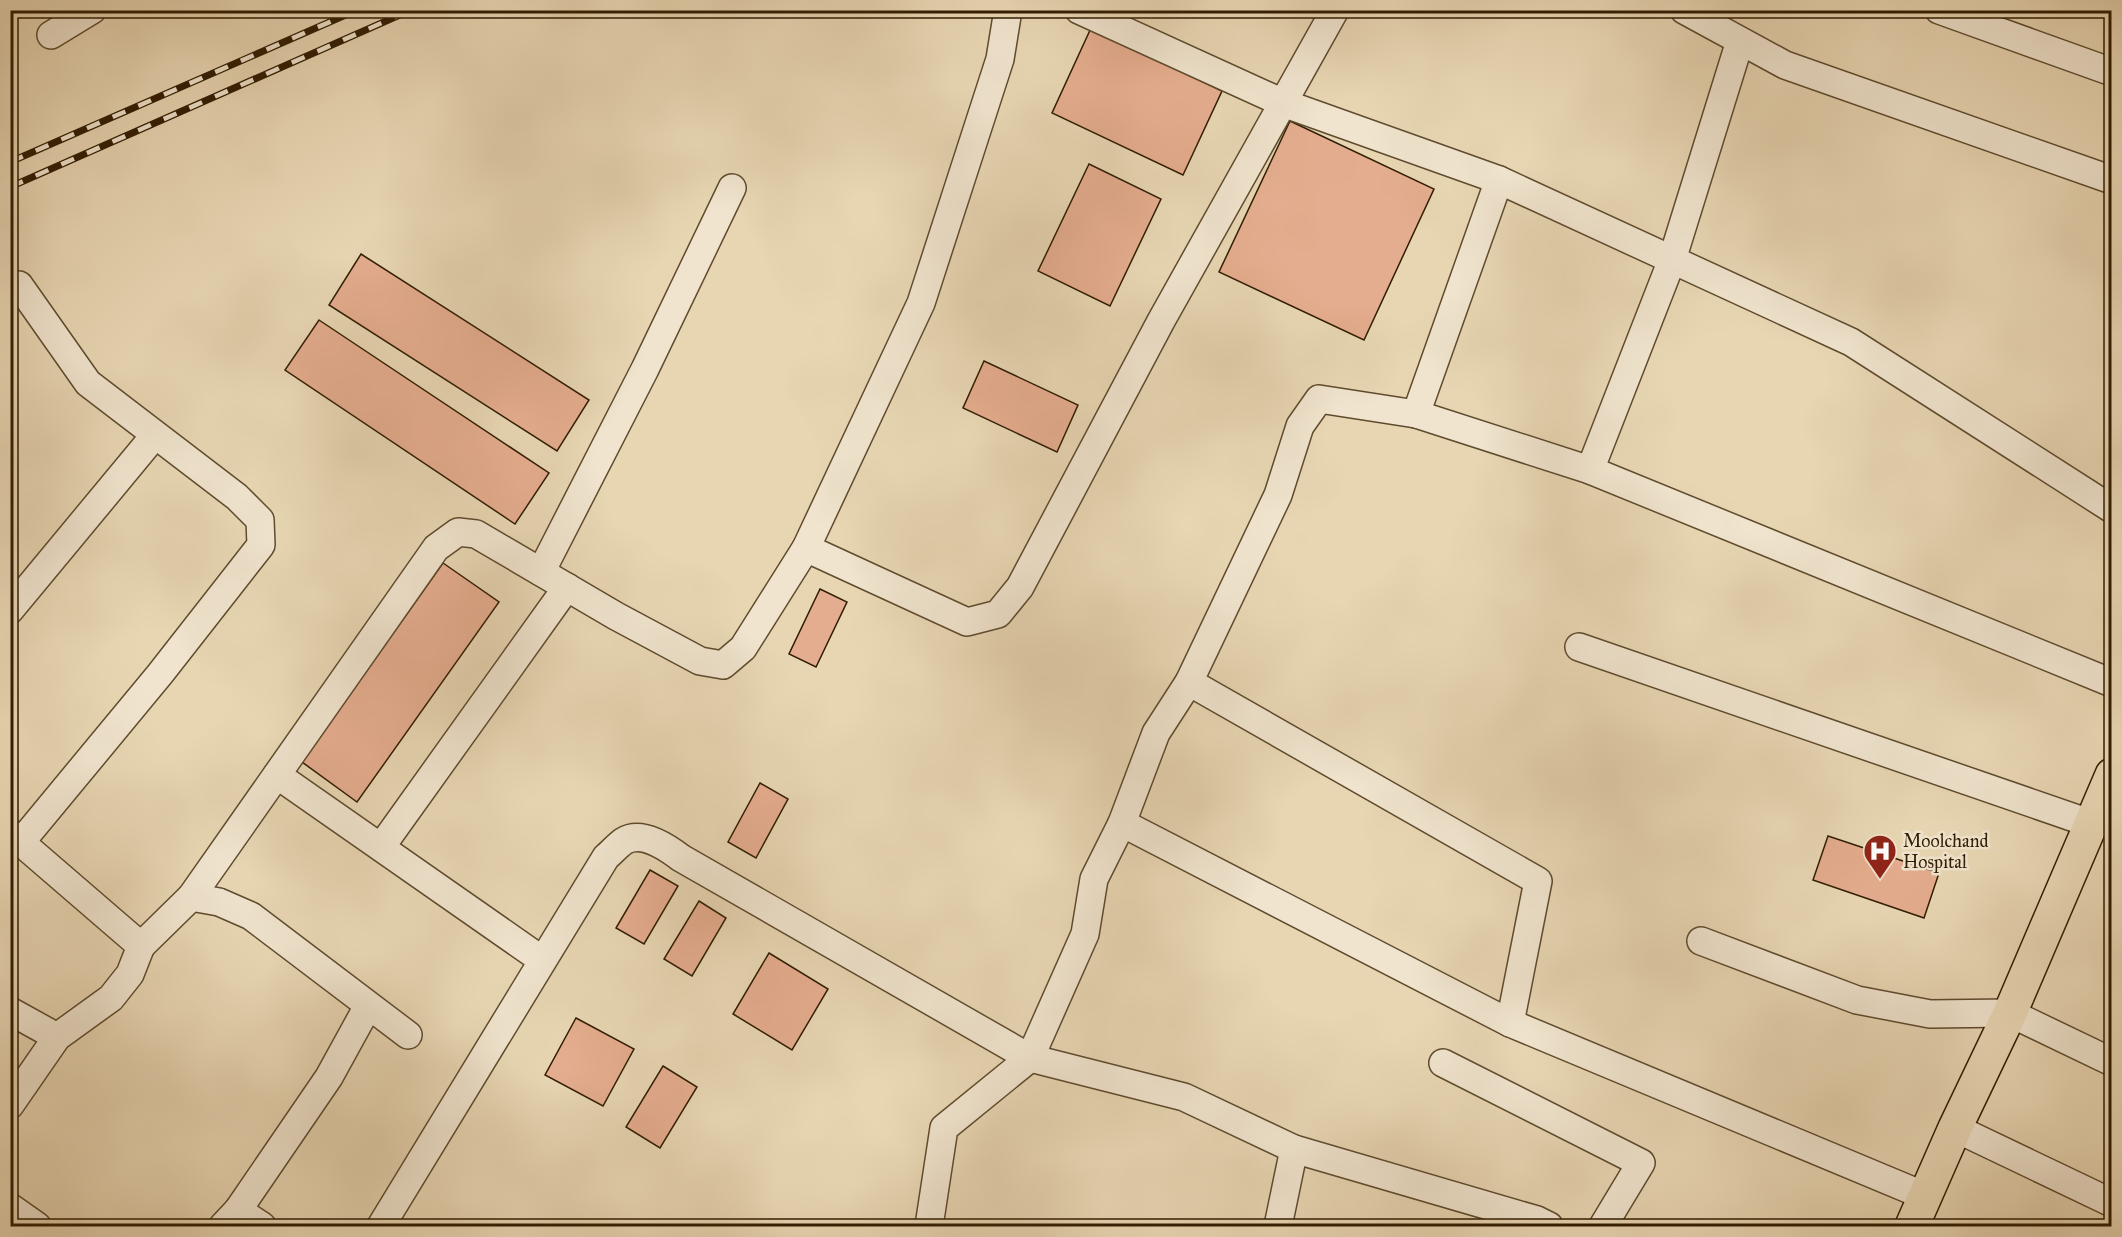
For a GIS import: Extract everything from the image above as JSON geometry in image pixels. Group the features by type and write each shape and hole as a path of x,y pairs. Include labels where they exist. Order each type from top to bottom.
{"main road":[{"path":"1912,1227 1955,1128 2010,1013 2112,775"}],"street":[{"path":"51,35 92,10"},
{"path":"10,1105 57,1037 111,998 130,974 141,946 191,897 436,548 458,532 476,534 700,661 723,664 743,648 806,548 921,303 1000,58 1008,10"},
{"path":"1079,10 1283,103 1499,180 1851,342 2112,508"},
{"path":"806,548 967,622 998,614 1020,587 1161,321 1335,10"},
{"path":"1684,10 1785,65 2112,180"},
{"path":"1939,10 2112,72"},
{"path":"1590,470 1672,260 1740,41"},
{"path":"1416,414 1499,180"},
{"path":"541,572 645,369 732,188"},
{"path":"10,289 19,285 88,383 237,497 260,520 261,545 160,674 16,837 141,946"},
{"path":"929,1227 944,1128 1030,1058 1085,934 1094,879 1122,823 1156,733 1189,682 1278,495 1300,426 1319,399 1416,414 1590,470 2112,683"},
{"path":"10,610 155,435"},
{"path":"381,847 567,587"},
{"path":"1579,647 2092,824"},
{"path":"1189,682 1538,881 1510,1023"},
{"path":"277,775 542,960"},
{"path":"1122,823 1510,1023 1925,1196"},
{"path":"381,1227 606,857 626,840 643,839 664,844 681,858 1030,1058 1184,1097 1294,1149 1537,1220 1549,1227"},
{"path":"191,897 219,902 251,916 408,1035"},
{"path":"1701,941 1857,1000 1930,1014 2010,1013 2112,1062"},
{"path":"262,1227 230,1218 329,1077 368,1006"},
{"path":"10,1011 57,1037"},
{"path":"1443,1063 1641,1163 1603,1227"},
{"path":"1955,1128 2112,1203"},
{"path":"1278,1227 1294,1149"},
{"path":"10,1207 37,1227"}],"building":[{"path":"1091,28 1222,91 1183,175 1052,113"},
{"path":"1290,121 1434,189 1364,340 1219,272"},
{"path":"1089,164 1161,199 1110,306 1038,271"},
{"path":"361,254 589,400 557,451 329,305"},
{"path":"319,320 549,473 515,524 285,370"},
{"path":"984,361 1078,405 1057,452 963,408"},
{"path":"443,563 499,602 357,802 302,762"},
{"path":"820,589 847,602 816,667 789,654"},
{"path":"760,783 788,799 756,858 728,842"},
{"path":"1828,836 1939,873 1924,918 1813,880"},
{"path":"650,870 678,886 644,944 616,928"},
{"path":"699,901 726,918 692,976 664,959"},
{"path":"769,953 828,989 792,1050 733,1014"},
{"path":"576,1018 634,1049 603,1106 545,1075"},
{"path":"663,1066 697,1087 660,1148 626,1127"}],"railway":[{"path":"10,162 357,10"},
{"path":"10,187 411,10"}],"place":[{"name":"Moolchand Hospital","path":"1880,880"}]}
